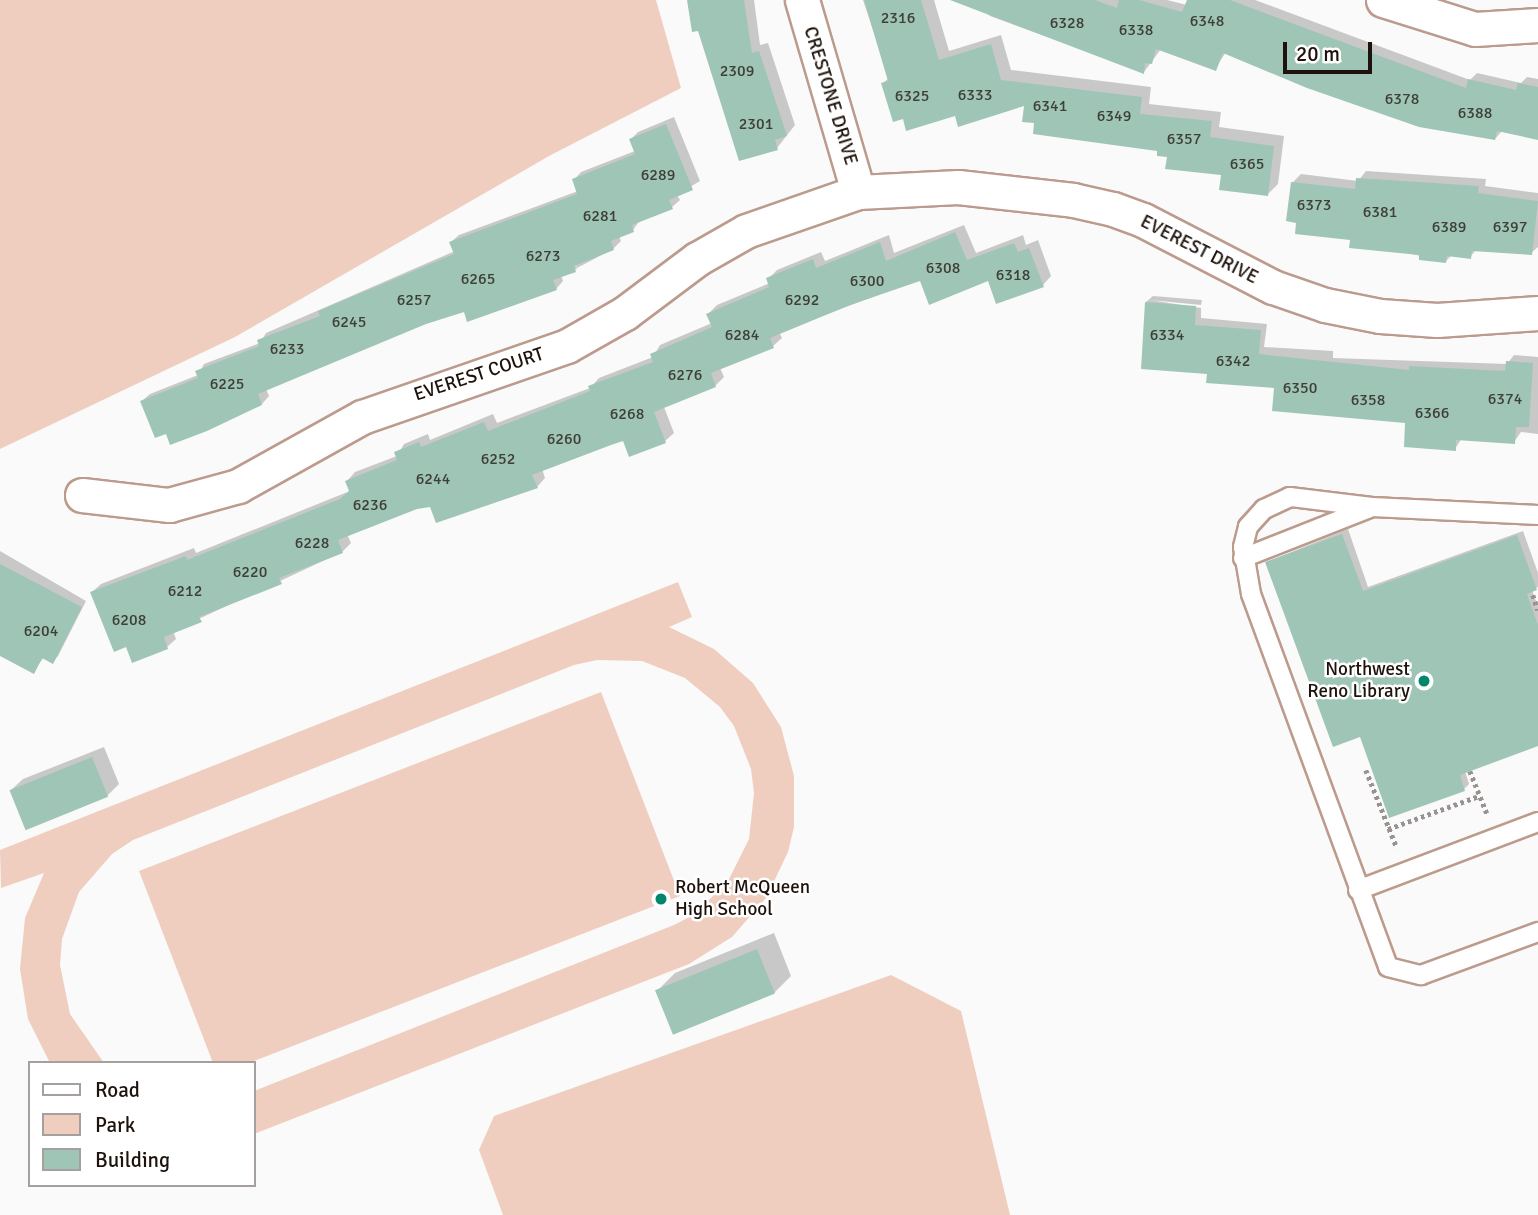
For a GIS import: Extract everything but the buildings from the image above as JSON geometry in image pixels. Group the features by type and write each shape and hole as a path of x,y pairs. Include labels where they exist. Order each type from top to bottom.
{"street":[{"name":"CRESTONE DRIVE","path":"802,0 858,192"},
{"path":"1383,0 1475,29 1538,25"},
{"name":"EVEREST DRIVE","path":"858,192 958,187 1073,200 1114,209 1143,220 1273,287 1325,305 1380,316 1437,320 1538,313"},
{"name":"EVEREST COURT","path":"82,495 169,505 238,486 362,416 567,346 625,313 697,259 746,231 858,192"}],"lane":[{"path":"1538,515 1371,507 1308,496 1276,502 1248,527 1243,558 1251,594 1388,967 1407,975 1436,970 1538,932"},
{"path":"1243,558 1371,507"},
{"path":"1358,890 1538,822"}],"path":[{"path":"1532,595 1538,610"},
{"path":"1366,770 1395,849 1408,844"},
{"path":"1470,771 1486,816"},
{"path":"1388,829 1479,796"},
{"path":"1473,821 1499,811"}],"green space":[{"path":"0,0 656,0 681,88 549,156 235,337 0,449"},
{"path":"678,582 692,617 669,627 714,649 753,683 781,727 794,776 794,827 788,852 766,898 732,937 689,964 256,1133 256,1090 674,925 695,914 728,881 749,839 754,793 751,769 734,726 720,707 685,678 642,661 597,660 574,665 133,840 112,854 79,892 62,939 60,965 70,1014 103,1061 49,1061 28,1019 20,969 25,918 44,873 1,888 0,850"},
{"path":"601,692 680,896 254,1061 212,1061 139,871"},
{"path":"891,975 961,1011 1010,1215 503,1215 479,1150 494,1116"}],"place":[{"name":"Northwest Reno Library","path":"1424,681"},
{"name":"Robert McQueen High School","path":"661,899"}]}
